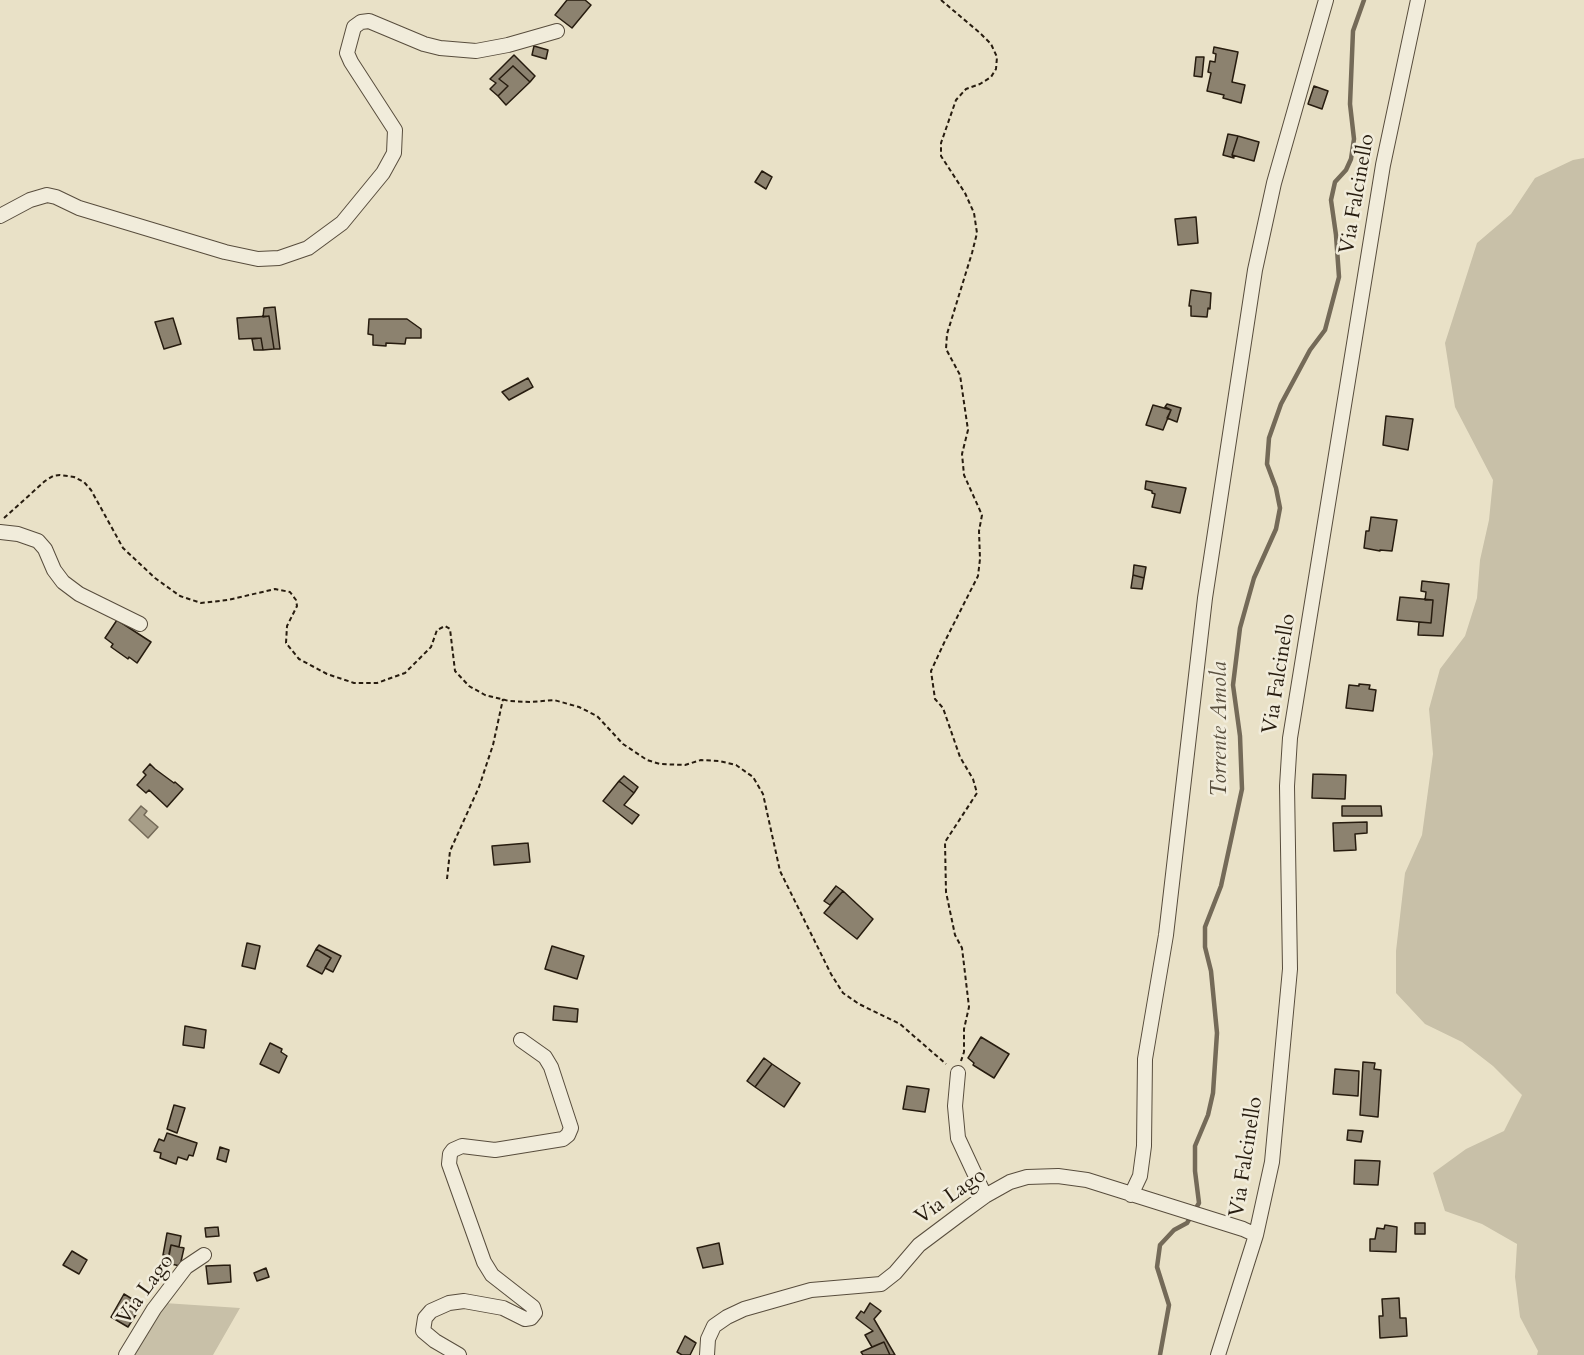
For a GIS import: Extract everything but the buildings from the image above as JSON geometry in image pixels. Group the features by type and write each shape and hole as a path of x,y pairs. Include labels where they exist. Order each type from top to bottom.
{"street":[{"path":"1137,1196 1144,1146 1145,1059 1166,934 1205,597 1255,270 1274,183 1326,0"},
{"name":"Via Falcinello","path":"1218,1355 1256,1235 1272,1162 1290,969 1287,786 1290,738 1383,165 1418,0"},
{"path":"0,216 30,200 46,195 56,197 79,208 236,254 258,259 279,258 308,248 342,223 383,173 394,153 395,130 347,53 354,27 361,22 369,21 432,46 476,51 508,45 557,31"},
{"path":"0,532 18,534 38,541 45,549 54,570 63,582 78,594 140,624"},
{"path":"459,1355 423,1331 424,1318 431,1311 449,1303 464,1301 503,1308 525,1319 531,1318 535,1313 533,1308 492,1275 484,1262 448,1159 453,1150 462,1146 495,1150 563,1139 568,1135 571,1128 551,1067 545,1058 521,1040"},
{"path":"958,1073 955,1106 958,1138 984,1196"},
{"name":"Via Lago","path":"707,1355 708,1339 714,1326 727,1317 744,1309 811,1290 880,1284 895,1272 919,1245 984,1196 1010,1182 1027,1177 1046,1176 1087,1180 1256,1235"},
{"name":"Via Lago","path":"126,1355 154,1309 186,1267 204,1255"}],"path":[{"path":"0,521 45,481 60,475 74,477 84,482 91,490 123,548 155,578 180,596 201,603 228,600 275,589 290,592 297,606 287,626 286,643 299,659 314,668 354,683 377,683 405,673 431,647 437,630 445,626 450,629 455,671 469,686 485,695 530,702 554,700 579,707 597,716 623,744 647,760 660,764 685,765 701,760 736,765 753,777 763,794 780,872 831,975 843,993 859,1004 900,1024 930,1052 958,1073 964,1052 964,1029 969,1007 962,948 955,935 946,892 945,842 976,793 973,779 956,747 943,708 935,699 931,671 978,576 979,531 982,515 964,475 962,454 968,430 965,408 960,375 946,349 947,333 972,253 976,233 974,213 965,193 941,156 941,143 956,100 966,89 992,77 996,69 997,57 991,44 941,0"},
{"path":"447,879 450,851 479,787 493,745 503,699"}],"shaded area":[{"path":"1584,158 1584,1355 1537,1355 1538,1351 1520,1317 1515,1277 1517,1244 1482,1224 1445,1211 1433,1173 1466,1149 1504,1131 1522,1095 1493,1066 1462,1042 1425,1024 1396,993 1396,951 1405,873 1422,835 1433,754 1429,709 1440,669 1465,636 1477,598 1480,560 1489,520 1493,480 1455,407 1445,343 1477,243 1511,214 1535,178 1573,160"},
{"path":"141,806 147,811 144,815 158,827 148,838 129,820"},
{"path":"164,1303 240,1308 213,1355 135,1355"}],"waterway":[{"name":"Torrente Amola","path":"1160,1355 1169,1305 1157,1267 1160,1245 1174,1230 1187,1223 1199,1203 1195,1146 1208,1115 1213,1093 1217,1033 1211,971 1205,947 1205,927 1221,886 1242,789 1240,736 1233,685 1240,628 1254,578 1276,529 1280,508 1276,488 1267,464 1269,438 1281,404 1310,350 1325,330 1339,277 1331,200 1335,182 1346,170 1351,159 1354,139 1350,104 1353,31 1364,0"}]}
